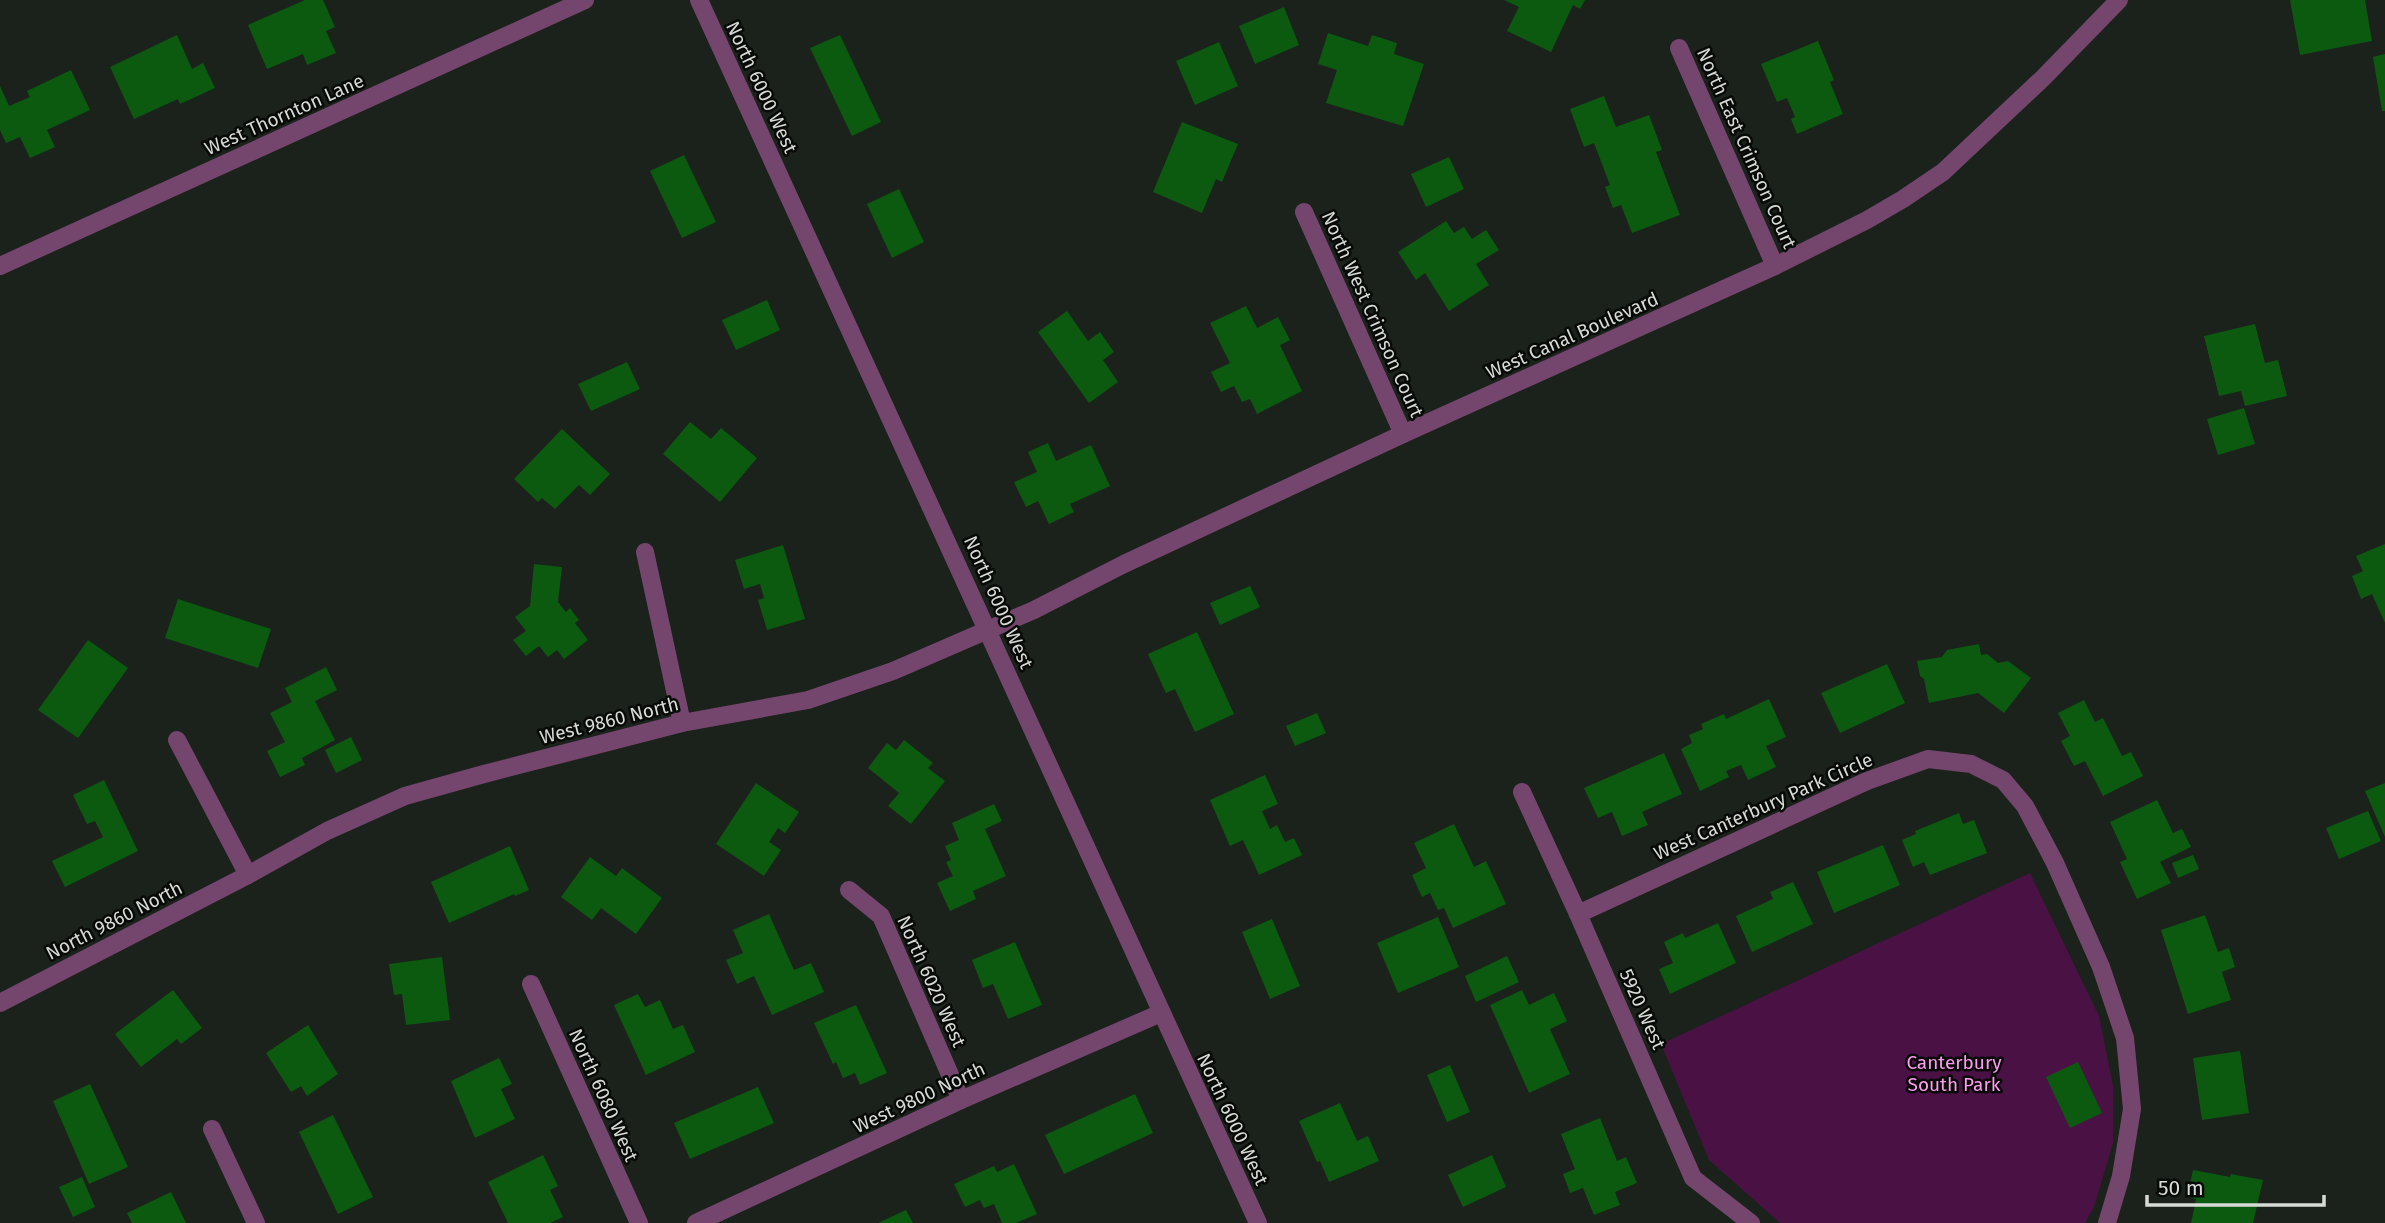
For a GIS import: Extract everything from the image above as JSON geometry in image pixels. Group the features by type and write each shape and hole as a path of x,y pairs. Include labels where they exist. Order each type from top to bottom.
{"street":[{"name":"West Thornton Lane","path":"0,266 585,0"},
{"name":"North 6000 West","path":"699,0 1258,1223"},
{"name":"West Canal Boulevard","path":"988,629 1034,610 1124,564 1403,434 1775,266 1867,220 1943,172 2043,78 2119,0"},
{"name":"North East Crimson Court","path":"1679,48 1775,266"},
{"name":"North West Crimson Court","path":"1304,212 1403,434"},
{"path":"645,552 682,723"},
{"name":"West 9860 North","path":"248,875 327,831 405,796 682,723 808,700 893,671 988,629"},
{"path":"177,740 248,875"},
{"name":"West Canterbury Park Circle","path":"1578,914 1867,781 1928,759 1970,764 2003,780 2025,806 2055,863 2101,967 2125,1038 2132,1109 2121,1176 2106,1223"},
{"name":"5920 West","path":"1522,792 1693,1178 1751,1223"},
{"name":"North 9860 North","path":"0,1003 248,875"},
{"name":"North 6020 West","path":"849,890 881,916 961,1100"},
{"name":"North 6080 West","path":"531,984 639,1223"},
{"name":"West 9800 North","path":"696,1223 961,1100 1161,1013"},
{"path":"212,1129 256,1223"}],"green space":[{"name":"Canterbury South Park","path":"2030,873 2099,1016 2113,1086 2113,1143 2094,1207 2085,1223 1780,1223 1709,1160 1661,1044"}],"building":[{"path":"305,0 323,0 335,27 326,31 336,53 307,65 303,54 267,69 248,25"},
{"path":"1504,0 1585,0 1580,9 1573,5 1551,52 1507,31 1519,7"},
{"path":"2290,0 2365,0 2372,41 2300,55"},
{"path":"1284,7 1299,45 1255,64 1239,26"},
{"path":"1328,33 1368,46 1372,35 1397,43 1394,54 1424,64 1403,126 1326,103 1337,70 1318,64"},
{"path":"177,35 192,69 203,63 215,88 180,104 178,99 134,119 110,67"},
{"path":"840,35 881,122 852,136 810,48"},
{"path":"1818,41 1834,80 1830,82 1843,114 1797,134 1791,119 1795,117 1787,98 1777,102 1761,64"},
{"path":"1219,42 1238,86 1195,105 1176,61"},
{"path":"2385,54 2385,111 2382,111 2373,57"},
{"path":"71,70 90,110 47,130 55,147 30,158 20,137 6,143 0,130 0,86 9,106 30,97 27,91"},
{"path":"1604,96 1616,127 1649,115 1662,150 1656,152 1680,215 1632,233 1621,205 1613,208 1605,187 1610,185 1594,143 1584,147 1570,109"},
{"path":"1182,122 1238,144 1222,182 1216,179 1202,213 1153,192"},
{"path":"684,155 716,222 682,238 650,171"},
{"path":"1449,157 1464,189 1426,207 1411,174"},
{"path":"899,189 924,242 892,258 867,204"},
{"path":"1446,221 1454,233 1464,227 1472,239 1486,230 1499,250 1476,264 1489,285 1449,311 1425,273 1416,280 1398,252"},
{"path":"767,300 780,330 736,350 722,320"},
{"path":"1246,306 1257,328 1278,317 1290,340 1280,345 1302,391 1257,414 1250,399 1242,402 1234,386 1221,392 1211,372 1230,363 1210,323"},
{"path":"1067,311 1088,341 1100,332 1114,352 1103,360 1118,382 1089,403 1038,332"},
{"path":"2255,324 2265,363 2278,360 2287,396 2245,406 2241,391 2219,396 2204,336"},
{"path":"627,362 640,389 591,411 578,384"},
{"path":"2244,408 2255,444 2218,455 2207,419"},
{"path":"690,422 711,439 721,428 757,458 720,502 663,454"},
{"path":"562,429 610,474 590,495 579,485 555,509 542,498 538,502 514,479"},
{"path":"1048,443 1056,461 1091,445 1110,486 1070,504 1074,512 1049,524 1038,501 1026,507 1014,482 1037,472 1028,452"},
{"path":"2385,544 2385,623 2372,594 2361,599 2352,576 2363,571 2356,556"},
{"path":"783,545 805,619 767,630 758,600 764,598 760,584 744,589 735,560"},
{"path":"534,564 562,567 558,602 566,612 570,608 579,620 575,623 588,640 564,659 557,650 548,657 539,646 526,656 513,640 526,631 515,617 530,606"},
{"path":"1250,586 1260,607 1220,625 1210,603"},
{"path":"178,599 271,629 258,668 165,638"},
{"path":"1197,632 1234,714 1195,732 1175,689 1166,693 1148,654"},
{"path":"88,640 128,668 78,738 38,710"},
{"path":"1979,644 1981,655 1987,654 1998,663 2008,661 2031,678 2004,713 1978,693 1929,703 1917,661 1942,657 1947,650"},
{"path":"1887,664 1905,703 1840,733 1821,693"},
{"path":"326,667 337,690 315,701 335,740 302,758 305,765 280,777 267,751 285,742 270,713 292,702 285,688"},
{"path":"1769,699 1786,737 1766,746 1776,767 1748,780 1741,765 1726,771 1729,777 1700,791 1681,749 1692,743 1689,735 1703,729 1701,724 1724,714 1726,719"},
{"path":"2084,700 2095,722 2103,718 2122,756 2131,752 2143,776 2103,796 2085,761 2074,766 2061,741 2070,736 2058,713"},
{"path":"1317,713 1326,733 1295,746 1286,726"},
{"path":"351,737 362,760 336,773 325,750"},
{"path":"904,740 933,763 928,768 945,781 911,824 888,806 899,793 868,768 887,743 896,750"},
{"path":"1664,753 1682,794 1642,812 1648,825 1622,836 1612,812 1598,818 1584,788"},
{"path":"1265,775 1278,804 1262,811 1270,829 1277,825 1285,842 1294,838 1302,855 1259,875 1243,840 1230,846 1210,800"},
{"path":"104,780 138,851 65,887 52,861 103,837 95,821 87,824 73,795"},
{"path":"756,783 799,812 785,833 778,828 769,842 781,850 764,876 716,844"},
{"path":"2385,783 2385,837 2365,791"},
{"path":"2157,800 2173,833 2182,829 2191,847 2160,862 2171,883 2137,899 2120,862 2127,859 2110,822"},
{"path":"994,804 1002,821 985,829 1006,876 973,891 976,899 950,911 937,883 953,876 946,862 951,860 945,846 959,840 952,823"},
{"path":"2368,811 2381,841 2339,859 2326,828"},
{"path":"1959,813 1963,824 1974,820 1987,853 1930,875 1924,862 1913,867 1902,840 1916,834 1915,831"},
{"path":"1454,824 1474,867 1486,861 1506,904 1453,928 1444,908 1438,910 1430,893 1422,897 1412,875 1426,868 1414,843"},
{"path":"1883,845 1900,885 1834,913 1817,872"},
{"path":"510,846 529,890 449,923 431,882"},
{"path":"2193,855 2199,869 2178,878 2172,863"},
{"path":"590,857 616,876 622,868 662,898 636,934 601,908 592,920 561,897"},
{"path":"1793,882 1813,924 1752,952 1736,916 1773,899 1770,892"},
{"path":"769,914 794,970 811,963 824,992 772,1015 754,976 737,984 726,960 743,953 733,930"},
{"path":"2205,915 2218,952 2229,948 2235,967 2222,972 2231,1000 2188,1014 2161,930"},
{"path":"1438,917 1459,967 1398,993 1377,943"},
{"path":"1272,919 1300,986 1270,999 1242,932"},
{"path":"1718,923 1736,963 1670,994 1659,969 1673,963 1664,942 1683,933 1685,938"},
{"path":"1015,942 1042,1005 1008,1019 993,984 983,988 972,960"},
{"path":"1507,956 1519,982 1476,1002 1465,976"},
{"path":"442,957 450,1020 406,1025 402,994 394,995 389,964"},
{"path":"173,990 202,1028 181,1044 177,1039 141,1067 115,1034"},
{"path":"1522,990 1529,1005 1554,993 1567,1021 1550,1029 1570,1074 1529,1093 1490,1005"},
{"path":"638,994 645,1007 660,1000 673,1029 683,1025 695,1052 646,1075 614,1005"},
{"path":"856,1005 887,1073 860,1085 855,1073 843,1078 836,1062 833,1064 814,1023"},
{"path":"308,1025 338,1074 307,1096 301,1086 291,1092 266,1053"},
{"path":"2240,1051 2249,1113 2202,1120 2193,1058"},
{"path":"499,1058 512,1084 501,1089 515,1119 475,1138 451,1081"},
{"path":"2078,1062 2102,1113 2070,1128 2046,1077"},
{"path":"1450,1065 1470,1112 1447,1122 1427,1075"},
{"path":"90,1084 128,1167 89,1184 53,1101"},
{"path":"758,1087 774,1123 690,1159 674,1123"},
{"path":"1135,1094 1153,1133 1064,1174 1045,1135"},
{"path":"1340,1103 1357,1141 1368,1136 1379,1161 1329,1182 1299,1121"},
{"path":"333,1115 373,1197 338,1214 299,1132"},
{"path":"1600,1118 1617,1161 1626,1157 1637,1183 1615,1192 1620,1205 1594,1215 1583,1188 1570,1193 1563,1174 1575,1169 1561,1134"},
{"path":"543,1155 558,1186 550,1190 563,1217 550,1223 508,1223 488,1182"},
{"path":"1492,1155 1506,1187 1463,1207 1448,1175"},
{"path":"1014,1164 1037,1214 1016,1223 1002,1223 994,1204 984,1208 980,1200 965,1207 954,1184 994,1166 997,1172"},
{"path":"2193,1170 2263,1180 2253,1223 2191,1223 2196,1199 2187,1197"},
{"path":"82,1177 95,1207 73,1217 59,1187"},
{"path":"171,1192 186,1223 132,1223 127,1213"},
{"path":"906,1210 913,1223 878,1223"}]}
